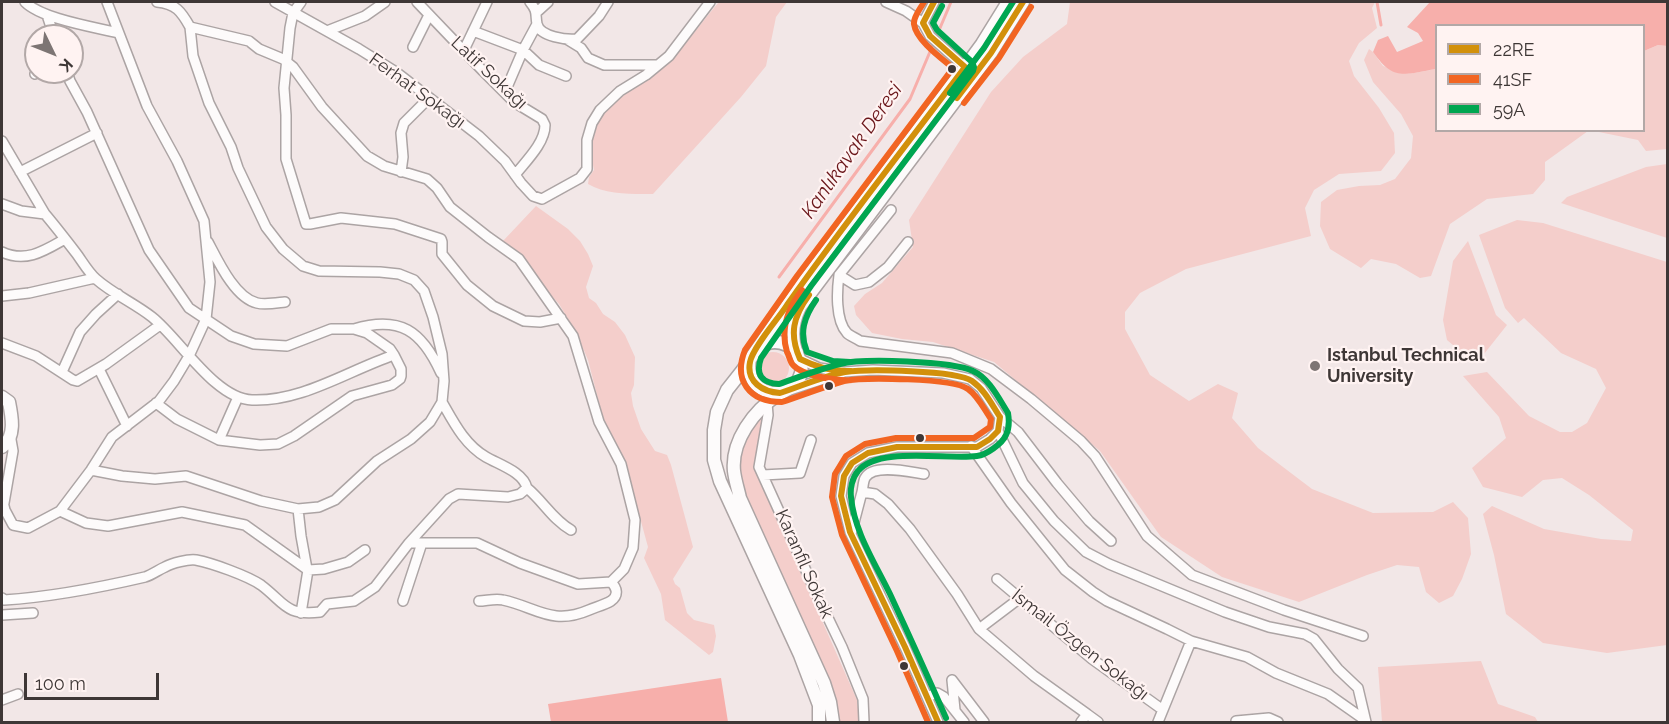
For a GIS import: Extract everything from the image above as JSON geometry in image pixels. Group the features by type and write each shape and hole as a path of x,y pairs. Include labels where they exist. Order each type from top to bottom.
{"main road":[{"path":"819,723 819,705 811,681 724,492 714,460 714,430 720,404 727,390 804,281 965,68 1008,2"},
{"path":"833,723 824,683 740,498 734,471 738,443 744,429 766,403 793,387 801,374 794,341 795,320 800,307 992,53 1023,2"},
{"path":"784,392 771,394 756,386 749,372 753,355 761,346 776,341 791,347 798,356"},
{"path":"2,397 9,402 12,419 10,434 6,444 2,447"}],"street":[{"path":"25,2 47,15 118,33"},
{"path":"10,434 13,451 3,502 13,525 28,528 60,511 112,437 156,403 174,381 189,356 206,319 210,282 204,221 177,161 147,106 107,2"},
{"path":"91,470 155,479 186,476 261,501 298,509 320,507 335,500 377,461 411,439 430,422 442,402 444,381 442,354 424,291 414,280 399,274 319,271 303,266 283,249 266,227 209,103 193,56 190,27 182,12 168,3 157,2"},
{"name":"Ferhat Sokağı","path":"275,2 396,72 479,136 505,161 533,196 542,199 580,178 587,169 587,140 592,123 600,110 620,91 658,65"},
{"path":"301,2 293,13 290,28 284,88 286,159 306,224 341,218 395,224 441,239 442,254 467,285 493,306 524,321 540,322 561,318"},
{"path":"327,31 365,16 385,2"},
{"name":"Latif Sokağı","path":"417,2 514,102 542,119 545,125 543,136 515,175"},
{"path":"464,50 487,2"},
{"path":"530,2 537,12 537,24 540,30 554,37 568,40 578,39 599,16 608,2"},
{"path":"537,12 548,2"},
{"path":"568,40 581,48 588,58 604,65 658,65 669,56 710,2"},
{"path":"886,2 904,6 923,23 930,36 965,68"},
{"path":"923,23 934,2"},
{"path":"47,15 50,24"},
{"path":"413,47 429,15"},
{"path":"505,92 537,24"},
{"path":"190,27 249,40 259,49 287,62 322,107 367,156 384,166 427,179 450,207 519,260 573,336 599,422 621,464 635,520 633,548 624,569 610,582 578,584 520,563 477,543 409,543"},
{"path":"473,31 523,50 539,65 566,76"},
{"path":"72,84 97,133 149,250 189,308 231,336 254,344 287,346 331,329 354,329 372,324 404,328 413,332 422,341 433,356 444,381"},
{"path":"401,172 403,156 401,132 404,123 429,98"},
{"path":"20,172 97,133"},
{"path":"2,141 45,214 95,278 154,318 207,375 226,391 250,400 280,398 324,385 393,355"},
{"path":"2,204 21,211 45,214"},
{"path":"891,210 839,275 837,304 847,333 860,341 952,353 991,369 1081,441 1095,456 1147,536 1192,575 1284,610 1363,636"},
{"path":"205,237 225,274 246,299 259,304 285,302"},
{"path":"2,252 18,257 40,253 65,239"},
{"path":"839,275 855,285 870,282 888,267 908,242"},
{"path":"2,296 29,293 95,278"},
{"path":"62,372 80,332 118,294"},
{"path":"2,343 36,356 77,381 99,369 160,325"},
{"path":"156,403 177,419 219,440 260,445 278,444 294,436 352,396 392,385 400,379 401,369 390,349 367,333 354,329"},
{"path":"798,356 819,368 844,372 873,370 943,373 970,379 981,388 1000,417 1018,432 1089,521 1111,541"},
{"path":"99,369 127,426"},
{"path":"784,392 844,372"},
{"path":"219,440 238,397"},
{"path":"442,402 459,433 470,444 484,456 512,471 526,482 527,488 539,497 553,516 571,530"},
{"name":"Karanfil Sokak","path":"766,403 768,415 759,467 842,647 863,699 864,723"},
{"path":"938,723 851,534 841,496 844,476 852,463 868,453 897,447 977,447 990,440 998,430 1000,417"},
{"path":"998,430 1023,483 1054,521 1086,552 1108,564 1225,612 1269,627 1305,634 1314,639 1338,669 1358,688 1365,721"},
{"path":"762,476 800,473 811,440"},
{"path":"970,446 1011,503 1065,570 1107,601 1191,641 1247,657 1276,673 1328,694 1365,721"},
{"path":"851,534 864,479 869,473 881,469 924,474"},
{"path":"2,600 33,598 110,585 147,577 167,566 194,559 231,571 259,584 285,607 301,613 320,612 327,604 354,601 375,587 409,543 449,499 458,494 508,497 520,494 527,488"},
{"path":"862,492 874,494 888,504 910,529 979,629 1034,676 1098,723"},
{"path":"298,509 308,570 301,613"},
{"path":"60,511 86,523 108,526 182,513 245,525 308,570 324,569 348,562 365,550"},
{"path":"403,601 422,543"},
{"name":"İsmail Özgen Sokağı","path":"997,579 1092,659 1163,710"},
{"path":"479,601 501,599 545,615 573,617 609,602 615,597 616,587 610,582"},
{"path":"979,629 1020,598"},
{"path":"2,615 33,613"},
{"path":"1158,723 1191,641"},
{"path":"957,723 952,680 984,723"},
{"path":"927,697 937,693 944,697 964,723"},
{"path":"2,700 18,694"},
{"path":"1081,723 1087,714"},
{"path":"1236,721 1269,718 1278,723"}],"shaded area":[{"path":"719,2 787,2 776,17 766,66 653,194 611,192 588,184 589,177 594,170 592,138 603,115 625,94 672,58"},
{"path":"1070,2 1375,2 1372,8 1377,28 1359,43 1349,61 1354,76 1379,108 1394,133 1395,153 1381,171 1339,174 1314,190 1305,208 1311,236 1186,269 1140,293 1125,312 1125,329 1150,375 1189,401 1218,384 1238,393 1232,418 1258,448 1312,489 1373,513 1433,512 1453,502 1468,518 1471,554 1453,596 1439,603 1426,592 1419,567 1397,565 1299,602 1222,577 1161,537 1100,451 994,362 933,342 872,333 856,315 854,306 865,294 882,283 913,247 909,220 991,92 1023,57 1067,24"},
{"path":"1430,2 1667,2 1667,46 1658,45 1645,51 1645,24 1435,24 1435,69 1400,74 1387,68 1373,52 1378,40 1388,36 1397,52 1423,41 1418,33 1407,27"},
{"path":"1658,45 1667,46 1667,149 1646,151 1638,140 1599,132 1645,132 1645,51"},
{"path":"1369,49 1383,66 1408,74 1435,69 1435,132 1587,132 1545,162 1545,180 1533,194 1487,199 1450,224 1431,276 1420,278 1396,264 1371,259 1361,268 1330,249 1320,226 1321,202 1337,190 1380,185 1395,179 1411,158 1413,136 1401,114 1373,82 1364,60"},
{"path":"1667,164 1667,238 1561,203 1567,197 1646,167"},
{"path":"536,206 568,229 580,241 593,266 586,287 589,298 596,303 603,314 615,322 625,335 635,357 634,385 631,393 633,406 641,429 655,451 667,455 693,547 673,579 680,588 687,613 694,620 714,625 716,636 713,652 709,655 665,620 661,594 644,558 648,547 625,463 603,418 588,360 576,332 559,304 517,254 503,241"},
{"path":"1517,220 1543,223 1667,262 1667,645 1607,653 1543,643 1506,614 1483,514 1492,506 1544,529 1601,539 1631,541 1633,530 1589,495 1562,478 1543,480 1522,497 1483,487 1472,468 1506,438 1499,417 1463,376 1487,372 1529,416 1560,432 1572,432 1587,423 1606,388 1596,369 1561,353 1524,318 1518,323 1505,308 1479,235"},
{"path":"1468,241 1496,315 1507,325 1484,354 1460,351 1447,340 1443,320 1453,261"},
{"path":"773,352 784,357 789,368 784,379 773,384 762,379 757,368 762,357"},
{"path":"761,416 763,418 756,471 857,700 860,722 836,722 740,485 740,456 749,431"},
{"path":"1481,661 1498,704 1535,717 1538,722 1382,722 1378,667"},
{"path":"721,678 728,722 551,722 548,704"}],"waterway":[{"name":"Kanlıkavak Deresi","path":"779,277 910,99 951,2"},
{"path":"1377,2 1381,25"}],"transit line":[{"name":"41SF","path":"924,2 915,18 916,30 930,48 953,68 797,276 745,350 741,371 743,380 753,393 770,401 782,402 836,383 854,380 908,379 959,385 972,392 991,419 990,427 974,438 896,438 865,444 846,456 835,474 832,497 842,535 928,722"},
{"name":"22RE","path":"934,2 923,23 930,36 965,67 766,333 752,356 749,369 757,385 768,391 780,393 845,372 891,371 963,377 981,389 1000,417 998,431 977,447 897,447 868,453 852,463 844,476 841,496 850,532 938,722"},
{"name":"59A","path":"950,93 984,48 1013,2"},
{"name":"22RE","path":"957,98 991,53 1023,2"},
{"name":"59A","path":"942,6 933,23 937,30 972,62 973,71 811,286 761,358 759,369 764,380 779,384 825,368 851,362 907,361 947,365 979,374 993,389 1008,413 1006,435 985,454 964,457 897,456 881,459 868,463 858,471 852,484 851,494 856,522 946,718"},
{"name":"41SF","path":"964,103 999,58 1031,7"},
{"name":"41SF","path":"802,290 789,311 785,327 785,343 791,362 798,369 812,375 829,379 852,380"},
{"name":"22RE","path":"809,295 799,311 794,326 795,342 800,359 825,368 851,371"},
{"name":"59A","path":"816,300 804,325 803,338 807,352 833,361 850,362"}],"place":[{"name":"Istanbul Technical University","path":"1315,366"}]}
